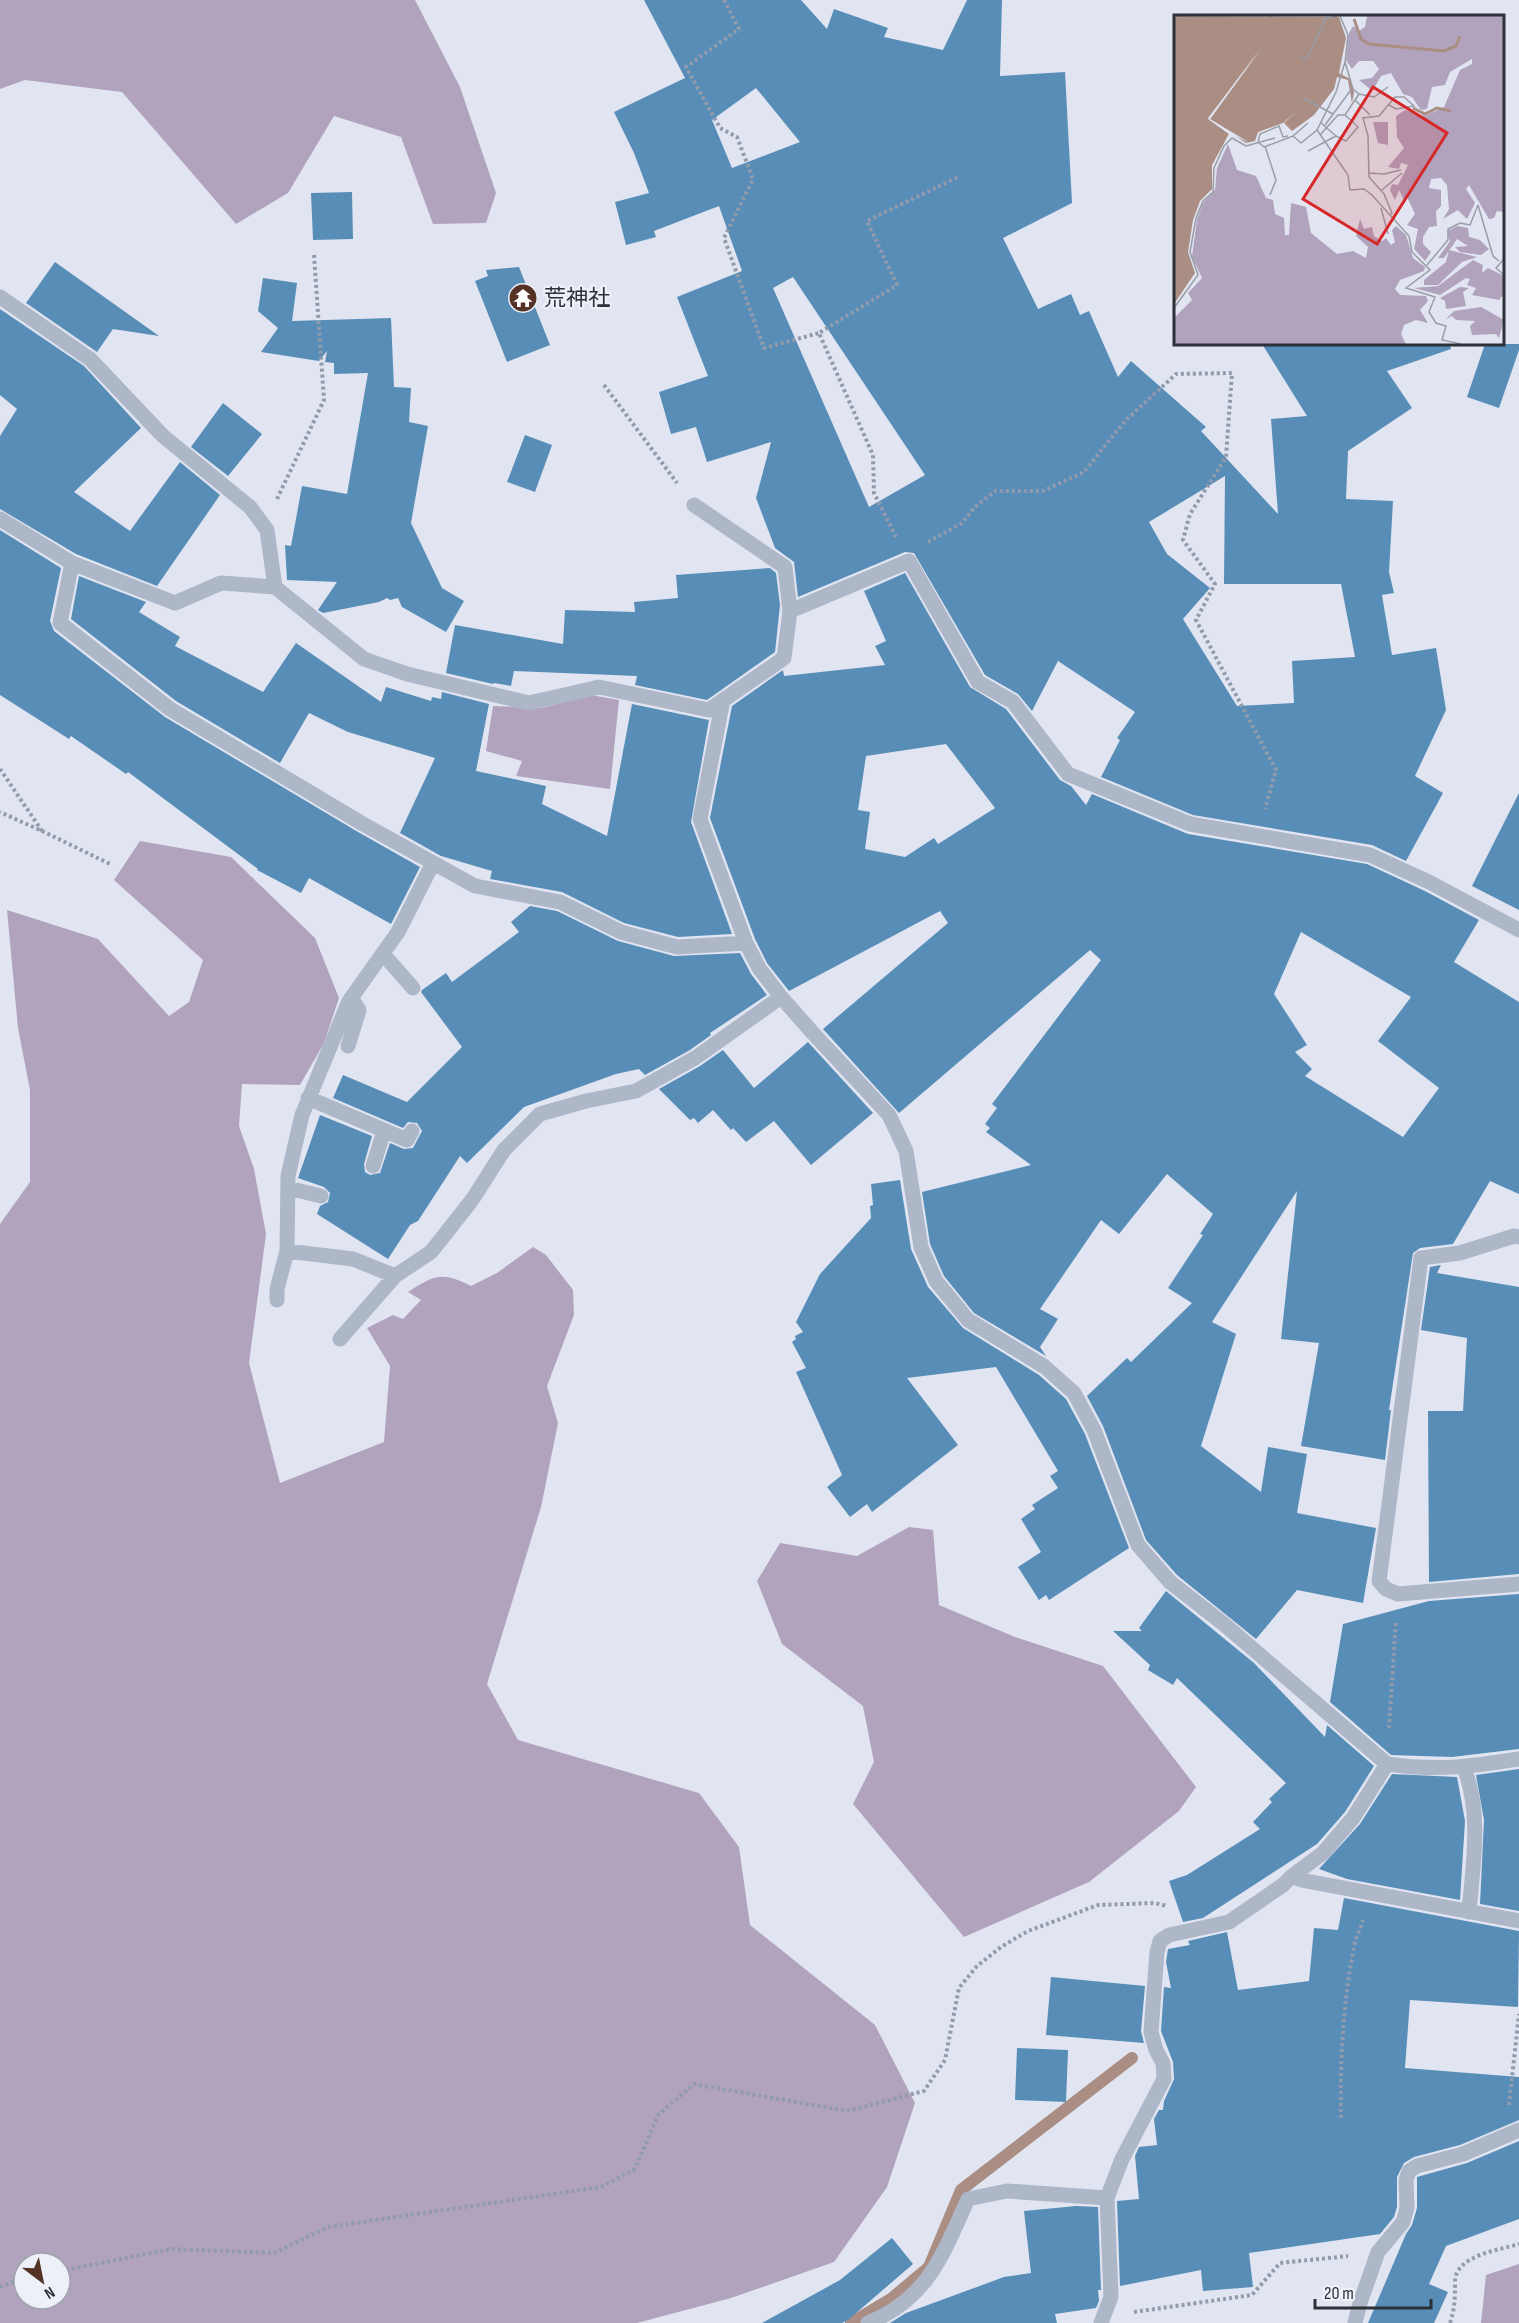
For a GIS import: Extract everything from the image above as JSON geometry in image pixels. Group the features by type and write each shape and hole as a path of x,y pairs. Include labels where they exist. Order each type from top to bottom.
{"street":[{"path":"0,297 90,359 163,436 250,507 267,530 275,586"},
{"path":"0,519 72,563 175,603 221,583 275,586 364,658 407,674 529,703 599,687 709,710 784,658 789,611 785,567 694,505"},
{"path":"789,611 909,561 978,682 1013,702 1068,774 1190,824 1370,855 1430,882 1519,930"},
{"path":"72,563 60,623 170,709 363,824 475,886 560,902 621,932 676,947 746,943"},
{"path":"723,700 700,819 746,943 759,968 812,1032 889,1115 906,1151 921,1247 936,1281 968,1320 1045,1367 1074,1393 1094,1430 1138,1545 1170,1582 1225,1625 1387,1764 1416,1769 1464,1768 1519,1759"},
{"path":"277,1300 277,1288 287,1251 288,1176 308,1098 351,998 398,932 433,862"},
{"path":"383,954 413,988"},
{"path":"340,1339 395,1276 431,1252 472,1200 504,1150 540,1114 586,1101 636,1091 695,1058 782,997"},
{"path":"348,1046 359,1010 351,998"},
{"path":"308,1098 407,1140 412,1131"},
{"path":"373,1166 384,1131"},
{"path":"288,1188 321,1196"},
{"path":"1519,1237 1514,1236 1460,1253 1422,1258 1379,1581 1386,1588 1398,1594 1519,1584"},
{"path":"287,1251 353,1259 395,1276"},
{"path":"1102,2320 1111,2297 1107,2198 1122,2159 1164,2079 1163,2063 1156,2050 1151,2032 1157,1952 1160,1941 1169,1935 1229,1922 1283,1885 1323,1853 1353,1818 1387,1764"},
{"path":"1464,1768 1472,1788 1474,1808 1474,1862 1469,1912"},
{"path":"1292,1876 1301,1880 1519,1921"},
{"path":"1355,2323 1378,2252 1403,2222 1407,2208 1406,2180 1409,2171 1417,2166 1462,2154 1513,2132"},
{"path":"868,2323 880,2318 915,2295 939,2260 968,2199 1007,2191 1107,2198"}],"path":[{"path":"724,0 738,28 686,67 720,128 737,137 753,179 724,238 764,348 819,333 897,285 867,221 960,176"},
{"path":"267,530 281,487 324,400 314,255"},
{"path":"819,333 873,455 874,494 909,561"},
{"path":"909,561 909,553 962,523 974,508 995,492 1043,491 1084,472 1125,422 1176,374 1232,373 1226,457 1190,514 1183,540 1215,584 1196,620 1276,770 1258,834"},
{"path":"604,385 694,505"},
{"path":"0,769 42,831"},
{"path":"0,812 110,864"},
{"path":"1387,1764 1398,1594"},
{"path":"1341,2118 1340,2068 1346,2010 1356,1940 1370,1893"},
{"path":"72,2269 172,2249 274,2253 328,2227 601,2187 635,2169 657,2115 694,2085 847,2111 924,2091 945,2060 959,1988 977,1966 1001,1947 1028,1931 1098,1905 1155,1903 1171,1908"},
{"path":"1513,2132 1519,2014"},
{"path":"1450,2323 1455,2308 1456,2276 1463,2264 1519,2244"},
{"path":"1102,2320 1252,2295 1280,2263 1378,2252"}],"shaded area":[{"path":"0,0 415,0 460,87 496,193 486,223 433,224 401,137 334,116 288,193 236,224 122,92 25,80 0,89"},
{"path":"591,695 619,700 610,789 516,776 522,761 486,751 493,706 542,708"},
{"path":"140,841 231,857 315,938 339,998 324,1043 300,1085 242,1084 239,1126 254,1169 266,1234 249,1363 280,1483 384,1442 390,1366 367,1328 393,1315 403,1319 421,1300 408,1292 438,1277 453,1278 471,1286 497,1273 533,1247 546,1255 573,1290 574,1315 547,1386 558,1423 541,1507 487,1684 518,1740 699,1793 739,1847 750,1925 875,2025 915,2103 887,2187 834,2262 731,2298 637,2323 0,2323 0,1224 30,1182 30,1090 18,1028 7,910 98,939 169,1016 189,1002 203,960 114,880"},
{"path":"909,1527 933,1530 939,1605 1015,1637 1103,1666 1196,1787 1179,1811 1089,1882 964,1937 853,1804 874,1762 863,1706 782,1644 757,1581 780,1543 857,1556"},
{"path":"1519,2264 1519,2323 1481,2323 1486,2275"}],"building":[{"path":"644,0 801,0 827,29 834,9 888,28 884,37 943,50 967,0 1002,0 1000,76 1065,72 1072,203 1003,238 1038,309 1071,294 1080,315 1089,311 1118,377 1131,361 1206,427 1201,431 1278,514 1271,419 1307,416 1263,345 1450,345 1451,349 1387,371 1412,408 1348,451 1346,499 1393,501 1389,572 1394,593 1382,595 1392,655 1436,648 1446,710 1415,776 1443,793 1406,861 1372,845 1193,815 1101,777 1120,740 1117,738 1135,712 1058,661 1032,711 1018,694 985,675 914,553 905,552 798,597 794,562 775,548 756,498 771,442 707,462 696,427 671,434 659,392 708,376 677,297 742,271 719,206 654,231 656,237 626,245 615,202 649,193 634,153 614,112 685,78","holes":["756,88 800,142 732,168 712,120","793,277 925,475 869,507 773,288","1225,476 1224,584 1341,584 1355,657 1292,661 1294,703 1237,706 1183,619 1210,588 1167,554 1149,522"]},
{"path":"352,192 353,239 313,240 311,193"},
{"path":"55,262 159,336 113,329 97,352 26,303"},
{"path":"519,267 550,345 507,362 475,281 488,276 486,270"},
{"path":"263,278 297,283 292,321 391,318 394,387 411,388 409,422 428,426 411,523 442,588 464,601 446,632 402,607 398,598 390,600 387,598 379,602 323,613 318,610 337,582 287,580 285,545 291,546 302,486 347,494 368,373 334,374 334,363 325,362 327,351 319,361 261,352 278,328 258,311"},
{"path":"0,309 84,366 141,428 74,492 130,531 180,462 220,495 157,586 76,554 0,509 0,436 17,409 0,395"},
{"path":"1519,344 1499,408 1467,397 1485,345"},
{"path":"223,403 262,434 228,476 191,447"},
{"path":"525,435 552,445 535,492 507,482"},
{"path":"0,530 61,568 50,621 54,631 165,717 420,867 391,924 309,878 301,893 257,870 128,772 126,774 71,736 69,739 0,695"},
{"path":"770,568 776,573 780,605 775,652 707,700 635,685 637,676 514,671 511,686 446,673 455,625 563,644 565,610 635,612 634,602 678,598 676,575"},
{"path":"905,573 970,687 1006,709 1060,780 1071,786 1086,805 1092,794 1188,834 1367,864 1479,920 1454,962 1519,1002 1519,1194 1490,1181 1453,1244 1420,1248 1413,1253 1389,1410 1391,1410 1385,1460 1301,1446 1319,1343 1281,1339 1297,1191 1212,1322 1236,1334 1201,1446 1261,1492 1268,1447 1307,1454 1297,1513 1376,1528 1363,1603 1297,1590 1256,1639 1177,1575 1146,1540 1103,1426 1087,1396 1127,1358 1131,1362 1192,1303 1168,1288 1203,1235 1200,1234 1213,1214 1167,1174 1119,1234 1101,1220 1040,1309 1058,1319 1040,1347 1046,1356 974,1313 944,1276 930,1244 922,1192 1031,1165 986,1132 990,1128 985,1124 997,1108 992,1104 1101,960 1090,950 899,1113 823,1029 948,923 940,911 789,991 767,963 755,939 710,818 732,706 783,670 784,676 885,665 875,646 886,641 864,591","holes":["946,744 995,808 938,844 934,838 905,857 865,849 870,812 858,810 866,756","1301,932 1411,997 1378,1041 1439,1088 1403,1137 1305,1076 1312,1069 1295,1052 1307,1045 1274,994"]},
{"path":"79,576 146,602 139,612 180,637 175,646 263,692 296,643 381,702 386,687 431,701 432,697 441,699 442,692 489,704 476,771 546,786 542,804 607,836 632,704 709,720 691,822 732,934 678,937 624,923 562,892 490,879 492,871 441,856 400,833 435,758 348,732 309,713 280,763 176,701 71,619"},
{"path":"1519,793 1519,910 1472,886"},
{"path":"530,906 557,911 618,941 674,956 740,953 751,974 767,995 710,1033 711,1035 690,1050 645,1075 639,1069 616,1074 524,1107 467,1163 460,1156 418,1221 410,1225 388,1259 317,1214 320,1206 328,1202 330,1193 324,1187 298,1178 320,1115 372,1136 364,1164 365,1172 370,1175 380,1173 390,1143 404,1149 413,1148 422,1131 417,1123 408,1122 403,1128 333,1098 343,1075 407,1102 462,1047 421,992 422,990 446,973 452,982 519,932 511,922"},
{"path":"808,1042 873,1113 811,1165 774,1121 746,1142 733,1128 731,1130 713,1110 698,1123 694,1118 690,1120 659,1089 723,1050 754,1088"},
{"path":"900,1180 911,1249 928,1287 963,1328 1039,1375 1066,1399 1085,1434 1129,1548 1049,1600 1046,1595 1039,1600 1018,1567 1041,1552 1021,1519 1035,1509 1032,1505 1058,1488 1050,1476 1058,1471 996,1367 907,1378 958,1445 872,1512 867,1504 850,1517 827,1487 842,1475 796,1372 806,1368 792,1342 796,1339 795,1336 803,1332 796,1322 820,1274 871,1218 870,1206 873,1205 871,1184"},
{"path":"1441,1265 1437,1273 1519,1287 1519,1574 1429,1582 1428,1411 1463,1411 1467,1338 1421,1330 1430,1267"},
{"path":"1166,1591 1254,1663 1325,1737 1327,1725 1374,1766 1345,1812 1317,1844 1203,1918 1183,1922 1169,1881 1187,1875 1260,1829 1253,1822 1272,1802 1269,1799 1286,1783 1177,1678 1173,1685 1148,1670 1150,1665 1113,1631 1142,1631 1139,1628"},
{"path":"1519,1594 1519,1749 1452,1757 1391,1755 1330,1702 1343,1624 1429,1601"},
{"path":"1519,1769 1519,1911 1480,1904 1484,1820 1476,1775"},
{"path":"1392,1774 1457,1777 1465,1821 1460,1900 1347,1879 1319,1869 1360,1824"},
{"path":"1344,1898 1519,1931 1518,2007 1410,2000 1405,2068 1519,2077 1519,2120 1460,2145 1414,2157 1404,2163 1397,2177 1397,2207 1394,2217 1380,2234 1249,2253 1253,2287 1203,2291 1201,2270 1120,2286 1117,2201 1139,2199 1135,2156 1139,2147 1157,2145 1154,2119 1159,2110 1163,2110 1164,2101 1174,2079 1173,2062 1161,2031 1164,1987 1171,1988 1166,1962 1168,1949 1190,1945 1188,1941 1227,1932 1238,1990 1309,1981 1314,1928 1338,1930"},
{"path":"1051,1977 1145,1986 1141,2031 1144,2043 1046,2035"},
{"path":"1017,2048 1068,2050 1066,2102 1015,2100"},
{"path":"1519,2141 1519,2219 1446,2246 1429,2284 1448,2292 1434,2323 1368,2323 1412,2225 1417,2208 1417,2177 1467,2163"},
{"path":"1076,2206 1098,2207 1101,2290 1098,2290 1099,2301 1096,2308 1055,2314 1057,2323 890,2323 906,2313 1004,2277 1031,2273 1024,2211"},
{"path":"892,2238 913,2264 848,2320 842,2323 762,2323 840,2280"}],"waterway":[{"path":"851,2323 891,2299 929,2267 961,2190 1132,2058"}],"place":[{"name":"荒神社","path":"523,298"}]}
